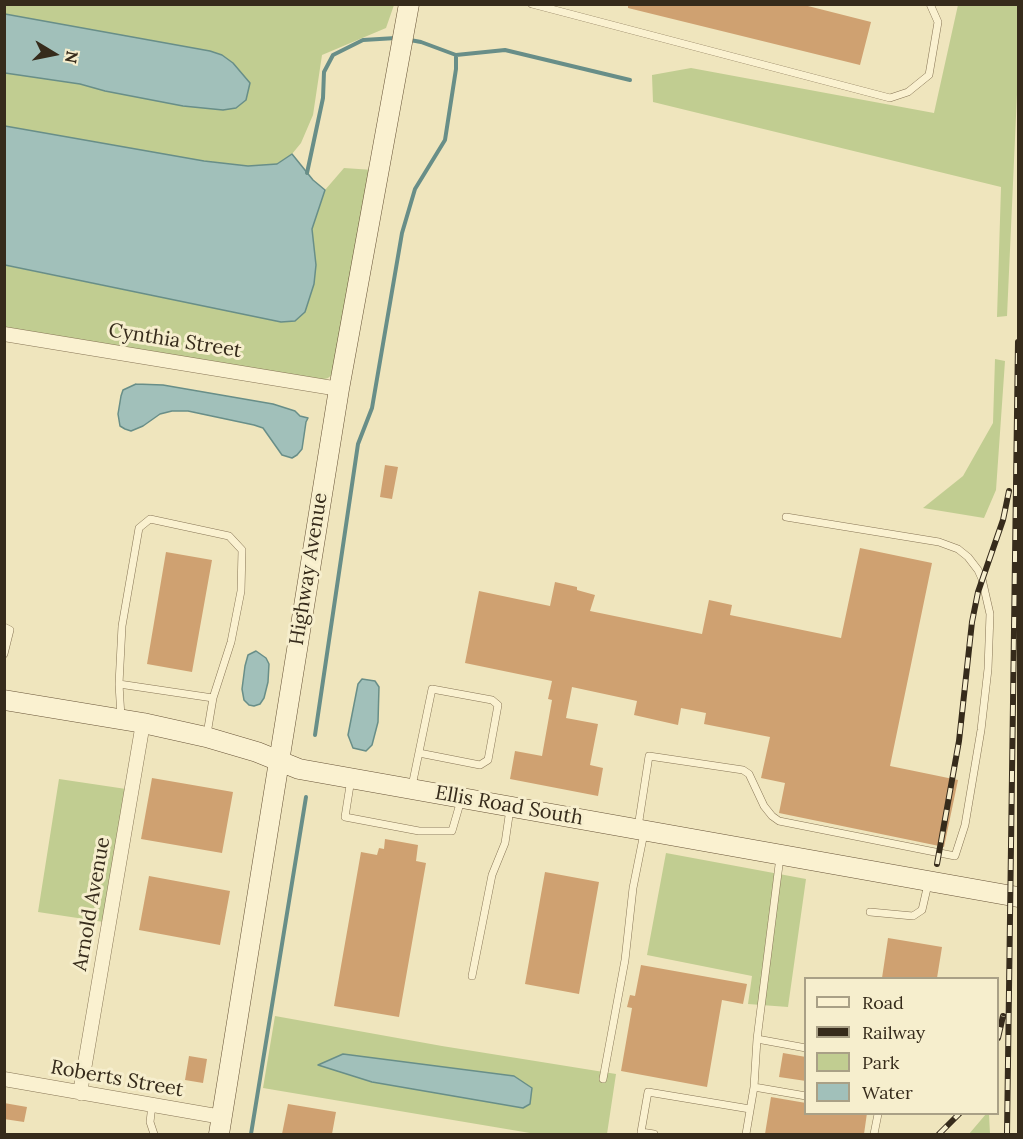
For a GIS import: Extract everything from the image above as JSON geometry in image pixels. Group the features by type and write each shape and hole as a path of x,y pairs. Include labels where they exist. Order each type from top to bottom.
{"street":[{"name":"Highway Avenue","path":"221,1126 339,389 409,4"},
{"name":"Cynthia Street","path":"4,334 339,389"},
{"name":"Ellis Road South","path":"4,700 121,719 206,737 257,752 299,769 1018,897"},
{"name":"Arnold Avenue","path":"80,1093 142,723"},
{"name":"Roberts Street","path":"4,1078 152,1105 221,1126"}],"lane":[{"path":"532,4 890,98 908,92 929,75 938,22 930,4"},
{"path":"603,1079 625,960 649,756 743,770 749,774 764,806 772,816 779,820 955,855 965,825 981,730 988,669 990,614 978,570 958,549 939,542 786,517"},
{"path":"121,719 119,684 122,626 139,528 150,519 229,536 242,550 241,591 231,642 213,698 206,737"},
{"path":"4,627 10,630 4,654"},
{"path":"119,684 213,698"},
{"path":"412,789 419,753 432,689 492,700 498,705 488,760 480,765 419,753"},
{"path":"352,778 345,817 419,831 452,831 462,798"},
{"path":"471,976 492,875 505,843 511,807"},
{"path":"746,1134 754,1087 757,1039 780,855"},
{"path":"870,912 913,916 922,910 928,881"},
{"path":"757,1039 804,1048"},
{"path":"754,1087 804,1096"},
{"path":"654,1134 641,1132 648,1092 750,1109"},
{"path":"152,1105 150,1122 154,1134"},
{"path":"874,1134 878,1115"}],"green space":[{"path":"4,5 394,5 386,28 322,55 313,115 301,143 292,154 277,164 248,166 204,161 5,126 5,73 80,84 105,91 210,51 5,14"},
{"path":"958,5 1018,5 1018,72 1007,316 997,317 1001,187 653,102 652,75 691,68 934,113"},
{"path":"344,168 373,170 338,370 328,378 322,380 5,328 4,265 281,322 295,321 316,265 312,229 319,202 325,190"},
{"path":"995,359 1005,361 996,490 984,518 923,508 963,476 993,423"},
{"path":"59,779 126,789 104,922 38,912"},
{"path":"666,853 806,879 788,1007 748,1004 752,976 647,955"},
{"path":"275,1016 616,1074 607,1134 536,1134 263,1088","holes":["319,1065 524,1108 372,1082"]},
{"path":"985,1115 989,1115 990,1134 969,1134"}],"water":[{"path":"5,14 222,55 233,63 250,83 246,100 236,108 223,110 183,106 80,84 5,73"},
{"path":"5,126 204,161 248,166 277,164 292,154 313,180 325,190 312,229 316,265 314,284 305,312 295,321 281,322 5,265"},
{"path":"136,384 163,385 273,404 295,411 300,416 308,418 302,449 292,458 282,455 263,428 188,411 160,414 143,426 131,431 125,429 120,426 118,414 121,396 123,390"},
{"path":"256,651 266,658 269,664 264,698 260,704 254,706 244,700 242,689 248,655"},
{"path":"362,679 375,681 379,687 378,722 372,745 366,751 353,748 348,735 358,684"},
{"path":"343,1054 514,1076 532,1088 530,1104 523,1108 372,1082 318,1065"}],"building":[{"path":"628,4 800,4 871,22 860,65 628,8"},
{"path":"385,465 398,467 392,499 380,497"},
{"path":"860,548 932,563 890,766 958,780 944,847 779,813 785,783 761,778 770,737 704,724 706,713 681,708 678,725 634,715 637,701 572,687 566,718 598,724 590,765 603,768 598,796 510,779 515,751 542,756 552,700 548,699 552,681 465,663 479,591 550,606 555,582 577,587 577,590 595,595 590,611 702,634 709,600 732,605 730,615 841,638"},
{"path":"166,552 212,560 192,672 147,664"},
{"path":"152,778 233,792 222,853 141,839"},
{"path":"385,839 418,845 416,861 426,863 399,1017 334,1006 361,852 377,855 379,848 384,849"},
{"path":"545,872 599,882 579,994 525,984"},
{"path":"149,876 230,891 220,945 139,930"},
{"path":"888,938 942,947 937,977 882,977"},
{"path":"641,965 747,984 743,1004 722,1000 707,1087 621,1071 632,1008 627,1007 630,995 635,996"},
{"path":"783,1053 804,1057 804,1081 779,1077"},
{"path":"189,1056 207,1059 203,1083 185,1080"},
{"path":"771,1097 804,1103 804,1115 867,1115 864,1134 765,1134"},
{"path":"4,1103 27,1107 24,1122 4,1119"},
{"path":"288,1104 336,1112 332,1134 282,1134"}],"waterway":[{"path":"307,173 323,98 324,72 333,55 363,40 396,38"},
{"path":"315,735 358,444 372,408 402,233 415,189 445,140 456,69 456,55 410,40"},
{"path":"456,55 505,50 630,80"},
{"path":"251,1134 306,797"}],"railway":[{"path":"1007,1134 1018,342"},
{"path":"937,864 959,741 972,622 978,592 1003,520 1009,491"},
{"path":"999,1034 1003,1016"},
{"path":"939,1134 958,1115"}]}
